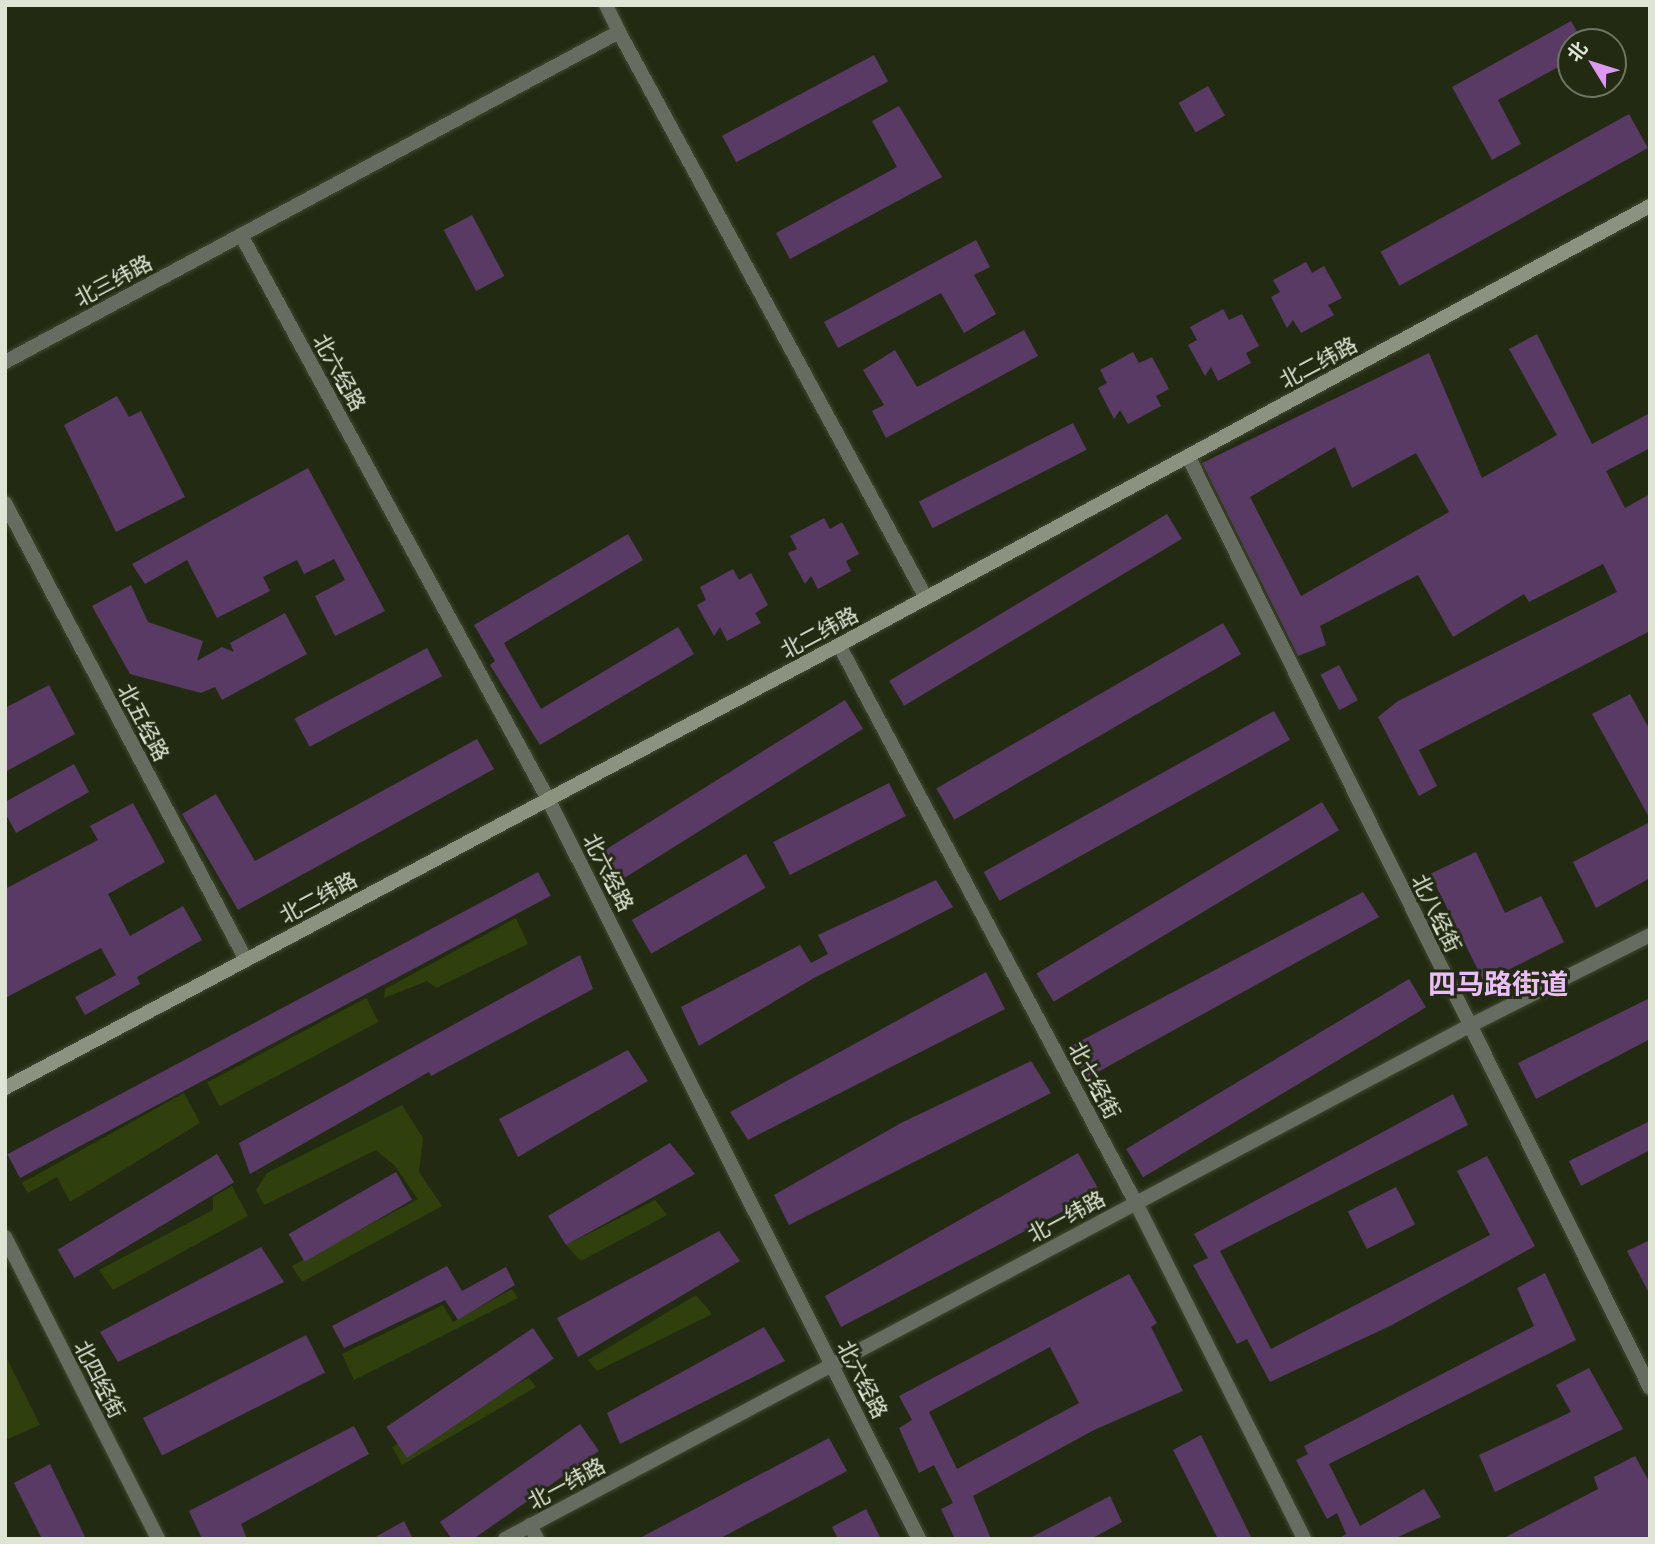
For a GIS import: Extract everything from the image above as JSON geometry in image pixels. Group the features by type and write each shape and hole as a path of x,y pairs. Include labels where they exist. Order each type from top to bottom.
{"street":[{"path":"606,5 926,598"},
{"name":"北三纬路","path":"5,362 620,32"},
{"name":"北二纬路","path":"5,1088 839,645 1650,206"},
{"name":"北六经路","path":"241,235 548,799 919,1539"},
{"name":"北八经街","path":"1188,456 1650,1388"},
{"name":"北五经路","path":"5,503 246,960"},
{"name":"北七经街","path":"839,645 1136,1203 1304,1539"},
{"name":"北一纬路","path":"505,1539 534,1532 832,1364 1469,1026 1650,935"},
{"name":"北四经街","path":"5,1237 158,1539"}],"green space":[{"path":"516,918 528,944 436,988 427,981 384,998 385,989"},
{"path":"366,998 379,1022 220,1106 207,1083"},
{"path":"184,1093 200,1123 70,1202 57,1177 28,1193 22,1183"},
{"path":"402,1105 423,1138 419,1172 442,1206 302,1282 292,1266 418,1199 394,1165 376,1150 264,1205 256,1190 267,1173"},
{"path":"232,1186 248,1216 113,1290 99,1270 213,1210 213,1197"},
{"path":"655,1200 667,1215 581,1261 566,1245"},
{"path":"512,1289 518,1298 354,1380 342,1354 443,1305 453,1322"},
{"path":"696,1295 712,1314 597,1371 588,1360"},
{"path":"5,1355 40,1425 5,1440"},
{"path":"529,1378 536,1387 402,1465 392,1447"}],"building":[{"path":"1571,21 1575,28 1558,28"},
{"path":"1557,29 1557,68 1498,100 1521,144 1492,160 1452,87"},
{"path":"874,55 888,81 736,162 722,136"},
{"path":"1208,86 1225,115 1196,132 1179,103"},
{"path":"899,106 942,177 790,259 776,233 897,167 872,121"},
{"path":"1629,114 1648,148 1400,286 1381,252"},
{"path":"472,215 504,276 476,291 444,230"},
{"path":"976,240 990,267 974,275 996,314 964,333 941,293 838,348 824,322"},
{"path":"1306,262 1312,273 1324,266 1342,298 1328,305 1334,315 1301,333 1293,320 1287,328 1271,297 1280,292 1273,280"},
{"path":"1223,309 1229,320 1242,314 1259,346 1246,353 1251,363 1218,381 1211,367 1205,376 1188,345 1197,340 1190,327"},
{"path":"1024,330 1038,356 886,438 872,411 884,405 863,370 895,350 917,387"},
{"path":"1537,334 1592,444 1650,413 1650,448 1606,471 1625,508 1650,494 1650,631 1419,750 1437,786 1419,796 1378,717 1398,701 1617,592 1603,564 1529,602 1524,594 1453,637 1418,575 1320,626 1326,645 1298,656 1202,463 1429,353 1482,478 1557,435 1509,349","holes":["1335,447 1352,488 1416,453 1449,512 1301,596 1250,497"]},
{"path":"1133,352 1139,363 1152,357 1169,389 1156,396 1161,406 1128,424 1120,410 1114,419 1098,388 1107,383 1100,370"},
{"path":"117,396 129,417 141,411 185,497 116,532 64,425"},
{"path":"1073,423 1087,450 932,528 919,502"},
{"path":"308,468 385,611 335,636 315,596 345,580 334,559 304,574 297,560 263,577 270,591 217,618 187,560 145,584 132,564"},
{"path":"1167,514 1182,539 904,706 889,681"},
{"path":"824,518 830,529 842,522 859,554 846,561 851,571 818,589 811,576 805,584 788,553 797,549 790,536"},
{"path":"628,534 643,560 504,643 541,709 678,627 694,654 540,745 490,665 495,661 474,625"},
{"path":"733,569 739,580 751,573 768,605 755,613 761,623 727,641 720,627 714,636 697,605 706,600 700,587"},
{"path":"131,585 148,622 203,641 197,661 222,647 234,652 230,643 285,613 307,654 222,700 215,687 201,693 130,674 92,606"},
{"path":"1223,623 1241,654 954,820 936,788"},
{"path":"427,648 442,676 310,747 295,718"},
{"path":"1339,665 1358,700 1339,710 1320,675"},
{"path":"49,685 75,734 5,772 5,708"},
{"path":"1630,694 1650,730 1650,819 1592,714"},
{"path":"845,700 863,729 618,882 600,853"},
{"path":"1274,711 1290,740 1000,901 984,872"},
{"path":"477,739 494,769 238,910 182,814 216,794 255,861"},
{"path":"74,764 89,792 16,833 5,813 5,802"},
{"path":"889,783 906,816 790,875 773,842"},
{"path":"1322,802 1339,830 1054,1002 1037,974"},
{"path":"133,803 165,862 108,894 130,936 183,906 202,940 137,977 140,984 85,1015 75,997 116,975 101,948 5,998 5,889 98,840 90,826"},
{"path":"1650,822 1650,878 1596,908 1573,862"},
{"path":"1476,852 1505,913 1541,896 1564,942 1484,982 1430,874"},
{"path":"746,854 766,888 651,954 632,920"},
{"path":"538,872 551,896 20,1178 7,1154"},
{"path":"936,880 953,907 814,978 699,1046 681,1007 800,945 811,963 828,954 818,935"},
{"path":"1363,892 1379,917 1087,1078 1069,1047"},
{"path":"580,955 593,989 431,1076 429,1072 250,1174 239,1143"},
{"path":"986,972 1005,1009 748,1140 730,1112"},
{"path":"1409,979 1426,1007 1143,1177 1126,1149"},
{"path":"1650,998 1650,1039 1536,1099 1518,1063"},
{"path":"628,1050 648,1081 518,1157 499,1119"},
{"path":"1031,1061 1051,1093 789,1225 774,1195 901,1123"},
{"path":"1453,1094 1468,1125 1220,1251 1271,1349 1490,1235 1457,1171 1487,1156 1535,1246 1392,1325 1270,1382 1247,1339 1237,1344 1193,1265 1208,1258 1194,1234"},
{"path":"1650,1121 1650,1150 1581,1186 1569,1161"},
{"path":"670,1143 695,1174 566,1245 548,1216"},
{"path":"1078,1153 1100,1192 841,1327 825,1296"},
{"path":"217,1154 234,1182 75,1278 58,1250"},
{"path":"396,1172 412,1200 305,1262 289,1234"},
{"path":"1396,1187 1415,1224 1367,1249 1348,1212"},
{"path":"719,1231 740,1261 578,1357 557,1318"},
{"path":"1650,1240 1650,1295 1627,1251"},
{"path":"261,1247 284,1282 118,1362 100,1332"},
{"path":"447,1266 462,1291 506,1267 515,1285 458,1320 445,1300 344,1348 332,1326"},
{"path":"1545,1273 1576,1340 1329,1464 1360,1526 1424,1489 1441,1517 1394,1539 1338,1539 1346,1534 1337,1513 1327,1519 1296,1460 1308,1454 1304,1446 1534,1326 1517,1288"},
{"path":"1129,1274 1157,1323 1151,1327 1183,1391 1094,1430 973,1496 991,1539 955,1539 941,1509 953,1503 934,1465 919,1473 899,1428 912,1420 899,1396","holes":["1050,1347 1079,1403 957,1469 929,1412"]},
{"path":"764,1327 785,1361 620,1444 607,1413"},
{"path":"533,1328 554,1359 407,1458 386,1427"},
{"path":"306,1335 325,1372 162,1456 143,1418"},
{"path":"1589,1368 1623,1429 1495,1492 1479,1455 1571,1412 1556,1385"},
{"path":"580,1424 599,1451 473,1539 452,1539 440,1522"},
{"path":"354,1426 369,1454 241,1524 247,1539 202,1539 189,1511"},
{"path":"1201,1435 1252,1539 1218,1539 1173,1450"},
{"path":"829,1438 847,1471 719,1539 638,1539"},
{"path":"1635,1456 1650,1483 1650,1539 1502,1539 1598,1489 1594,1477"},
{"path":"50,1464 86,1539 42,1539 14,1483"},
{"path":"1110,1496 1122,1522 1091,1539 1028,1539"},
{"path":"866,1509 881,1539 838,1539 832,1527"},
{"path":"404,1521 413,1539 372,1539"}],"district":[{"name":"四马路街道","path":"1498,984"}]}
